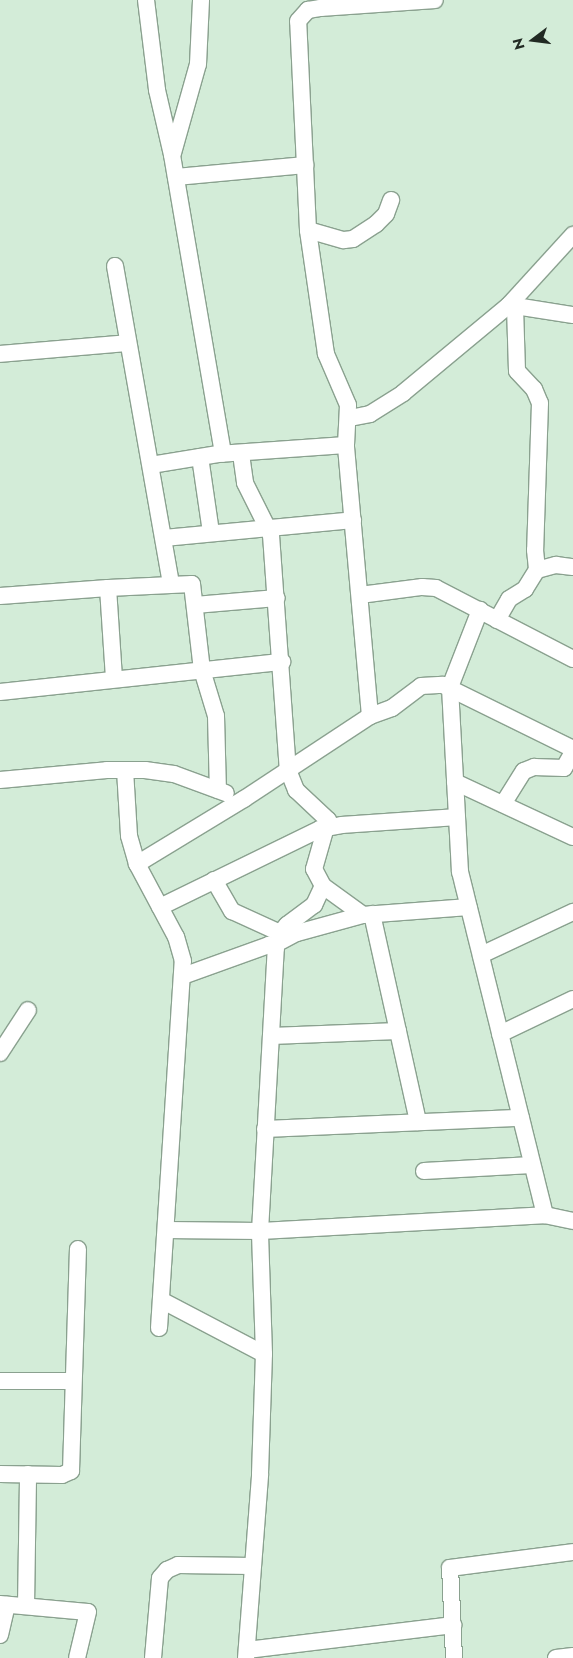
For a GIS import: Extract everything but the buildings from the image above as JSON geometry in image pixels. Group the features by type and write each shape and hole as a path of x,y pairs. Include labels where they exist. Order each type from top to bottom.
{"street":[{"path":"146,0 157,90 176,177 223,454"},
{"path":"172,155 198,64 201,0"},
{"path":"370,716 346,445 350,418 346,396 326,354 308,230 297,29 302,14 320,8 435,0"},
{"path":"176,177 305,165"},
{"path":"308,230 344,240 353,239 376,224 386,214 391,200"},
{"path":"350,418 370,414 387,406 512,306 573,234"},
{"path":"114,266 171,584"},
{"path":"512,306 573,315"},
{"path":"497,620 508,602 525,588 537,570 535,550 540,403 534,389 518,376 512,306"},
{"path":"0,354 128,343"},
{"path":"151,465 200,456 346,445"},
{"path":"241,454 245,484 269,526 282,662 288,770 300,795 327,817 328,827 318,846 314,869 324,886 368,914 398,1031 418,1122"},
{"path":"200,456 211,532"},
{"path":"164,538 269,526 353,520"},
{"path":"537,570 556,565 573,567"},
{"path":"0,596 192,584 202,670 216,716 218,790"},
{"path":"360,595 429,587 480,610 573,659"},
{"path":"108,588 114,679"},
{"path":"195,605 277,598"},
{"path":"480,610 450,688 460,872 545,1215"},
{"path":"0,692 282,662"},
{"path":"137,864 244,799 370,716 392,708 421,686 435,683 450,688 573,751 564,768 534,767 524,771 503,804"},
{"path":"0,780 125,770 174,774 244,799"},
{"path":"125,770 129,836 137,864 176,937 183,976 160,1328"},
{"path":"455,782 573,837"},
{"path":"160,907 328,827 457,818"},
{"path":"214,880 232,912 278,940"},
{"path":"324,886 314,905 278,940 276,954 260,1231 264,1354 247,1654 452,1625"},
{"path":"183,976 278,940 368,914 469,908"},
{"path":"481,955 573,912"},
{"path":"500,1034 573,999"},
{"path":"0,1053 28,1010"},
{"path":"271,1036 398,1031"},
{"path":"265,1129 520,1118"},
{"path":"424,1171 532,1166"},
{"path":"166,1230 260,1231 545,1215 573,1221"},
{"path":"0,1474 62,1475 71,1470 78,1249"},
{"path":"161,1300 264,1354"},
{"path":"0,1381 73,1382"},
{"path":"26,1606 28,1474"},
{"path":"454,1658 450,1568 573,1552"},
{"path":"153,1658 160,1578 167,1570 178,1565 252,1566"},
{"path":"0,1635 3,1604 88,1612 77,1658"},
{"path":"556,1658 573,1656"}]}
